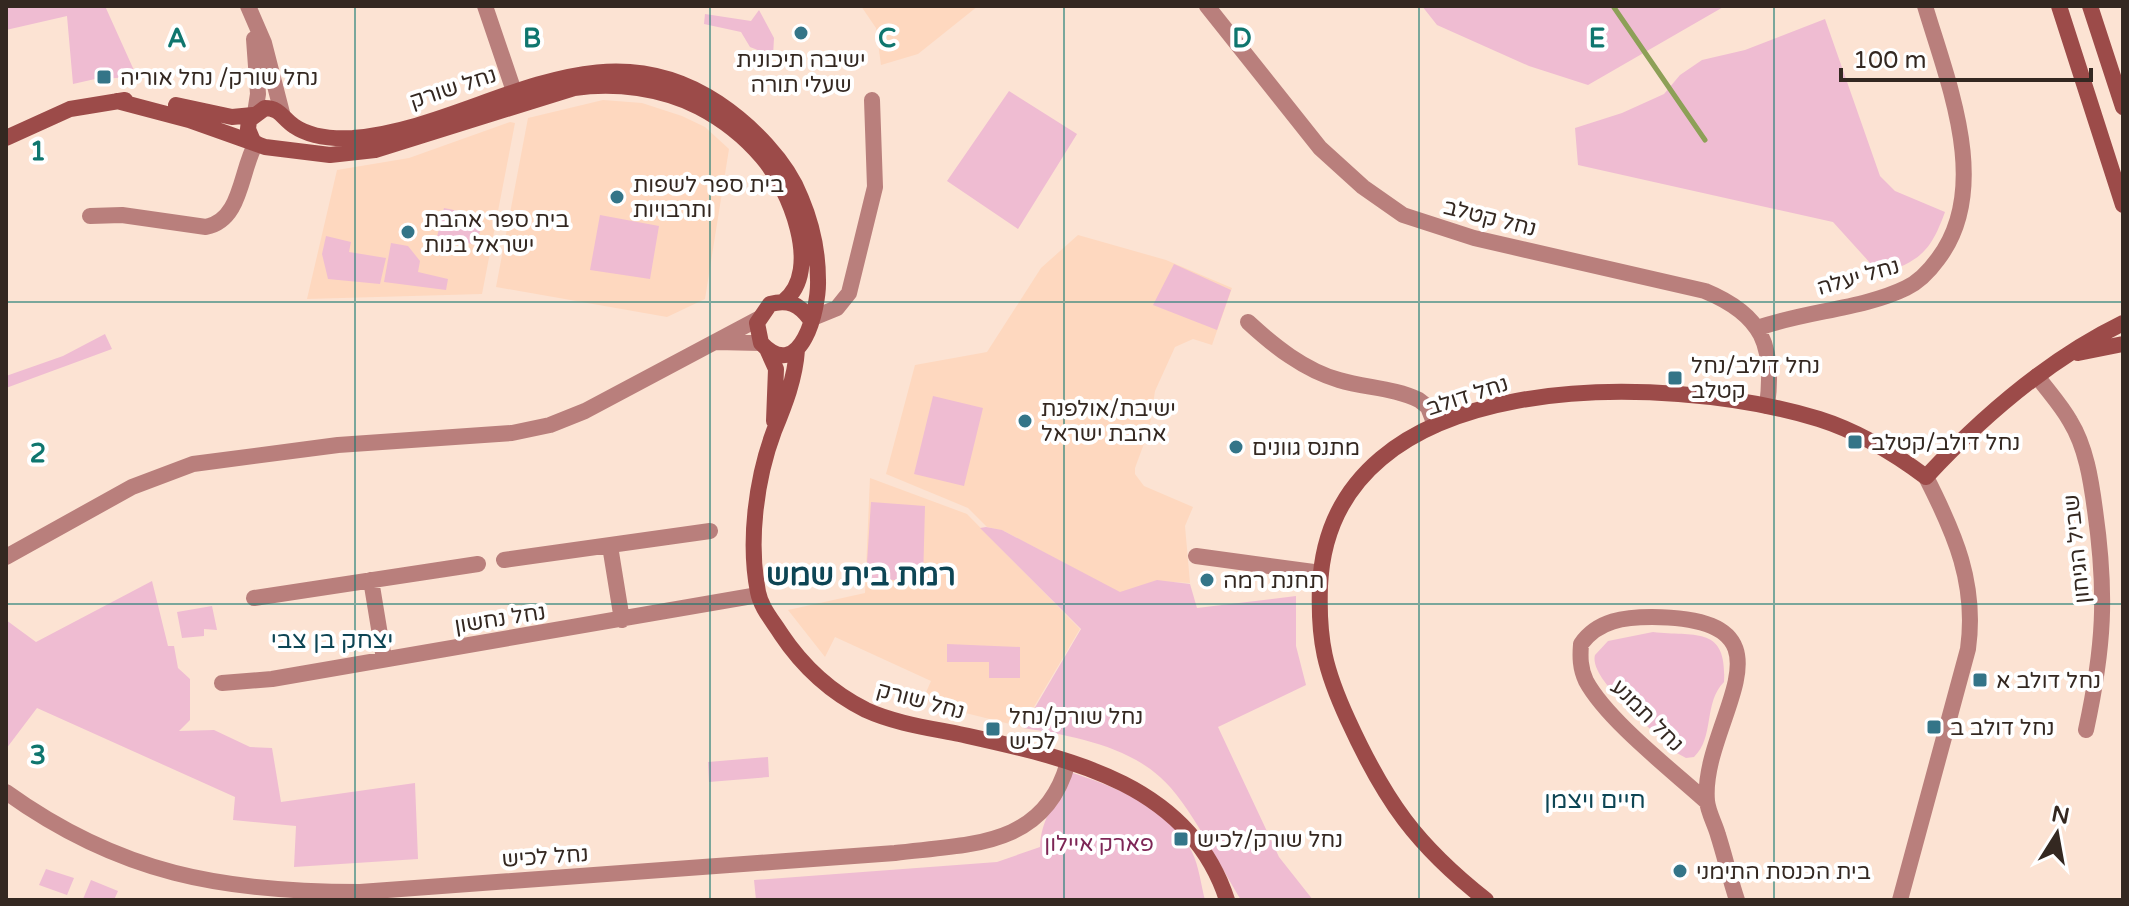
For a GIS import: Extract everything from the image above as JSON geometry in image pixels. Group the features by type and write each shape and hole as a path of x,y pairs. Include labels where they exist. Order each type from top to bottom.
{"street":[{"path":"485,6 516,96"},
{"name":"נחל קטלב","path":"1207,6 1320,148 1363,187 1403,215 1474,238 1705,291 1738,307 1758,328"},
{"name":"נחל יעלה","path":"1758,328 1791,316 1904,289 1933,266 1954,235 1966,195 1966,173 1955,115 1925,6"},
{"path":"2059,6 2123,205"},
{"path":"2090,6 2123,107"},
{"path":"248,8 256,50 258,94 248,129 260,144"},
{"path":"90,216 122,215 206,227 229,215 247,157 260,144 286,135 264,43 248,8"},
{"name":"נחל שורק","path":"117,101 260,144 319,155 352,154 571,76 627,71 686,85 722,106 770,151 801,195 812,227 817,261 818,285 810,319"},
{"name":"נחל שורק","path":"283,115 306,132 351,138 516,96 586,86 625,86 681,100 714,116 763,158 794,219 802,252 801,275 793,294 784,301"},
{"path":"810,319 837,308 849,293 875,187 872,100"},
{"name":"נחל שורק","path":"6,138 70,109 117,101 158,101 218,115 254,114"},
{"path":"254,114 268,108 283,115"},
{"path":"6,557 132,487 193,464 338,445 512,433 550,425 585,411 758,319 770,304 784,301 800,307 810,319 808,336 797,350 787,402 775,430 757,510 758,595"},
{"path":"758,319 757,333 776,369 775,430"},
{"path":"1248,322 1273,345 1311,369 1337,380 1419,400 1428,407 1435,425"},
{"path":"1900,900 1968,649 1972,621 1964,560 1926,477 1985,419 2037,376 2123,323"},
{"path":"1758,328 1771,368 1767,406"},
{"path":"706,344 764,346 781,354 797,350"},
{"path":"2069,355 2123,344"},
{"name":"שביל הגיחון","path":"2037,376 2076,433 2091,477 2099,533 2105,593 2104,630 2086,730"},
{"name":"נחל דולב","path":"1486,900 1421,844 1391,804 1367,761 1325,669 1320,647 1321,573 1331,531 1364,477 1391,452 1435,425 1483,408 1521,400 1599,392 1680,393 1767,406 1822,420 1859,436 1926,477"},
{"path":"504,560 710,531"},
{"path":"610,546 622,620"},
{"path":"1196,556 1321,573"},
{"path":"254,598 478,564"},
{"path":"371,580 384,659"},
{"name":"נחל שורק","path":"758,595 804,667 867,710 1068,762 1144,792 1189,831 1221,882 1227,900"},
{"name":"נחל נחשון","path":"222,683 272,679 758,595"},
{"name":"נחל תמנע","path":"1707,802 1588,684 1580,661 1581,644 1598,628 1615,620 1655,617 1714,626 1730,638 1737,650 1738,665 1713,764 1707,802 1737,900"},
{"name":"נחל לכיש","path":"6,792 83,840 153,868 223,886 286,892 360,892 895,853 975,844 1013,833 1037,820 1062,785 1068,762"},
{"path":"1678,776 1693,780 1713,764"}],"shaded area":[{"path":"861,6 978,6 918,54 881,65 876,28"},
{"name":"בית ספר לשפות ותרבויות","path":"603,100 642,103 682,116 705,127 729,149 705,299 667,317 496,287 528,118"},
{"name":"בית ספר אהבת ישראל בנות","path":"510,122 515,123 482,294 307,299 337,170 409,158"},
{"name":"ישיבת/אולפנת אהבת ישראל","path":"1078,235 1166,260 1232,288 1212,345 1193,339 1175,347 1155,391 1149,430 1135,468 1135,474 1144,486 1193,507 1185,526 1190,583 1156,581 1120,593 1004,531 987,527 968,508 886,474 915,365 987,352 1041,268"},
{"path":"870,478 967,514 1080,629 1022,727 933,705 924,697 931,681 835,637 825,657 788,610 865,593"}],"green space":[{"path":"6,6 105,6 137,77 95,79 73,84 67,16 6,30"},
{"path":"1422,6 1725,6 1588,85 1529,66 1437,25"},
{"path":"759,10 774,38 773,56 750,47 741,32 704,24 705,14 751,21"},
{"path":"1825,19 1880,176 1895,191 1945,212 1929,246 1915,259 1881,275 1833,222 1578,165 1575,128 1622,113 1664,94 1680,75 1702,60 1745,50"},
{"path":"1009,91 1077,134 1018,229 947,181"},
{"path":"444,208 483,216 477,245 437,237"},
{"path":"600,215 659,226 650,279 590,270"},
{"path":"326,236 351,242 349,252 386,258 380,284 328,279 322,254"},
{"path":"391,243 408,246 420,261 418,272 448,279 446,290 384,282"},
{"path":"1174,264 1231,290 1217,330 1153,305"},
{"path":"105,334 112,349 6,388 6,376 63,356"},
{"path":"933,396 983,408 964,486 914,474"},
{"path":"871,502 925,506 923,582 866,578"},
{"path":"980,528 1002,530 1120,592 1157,580 1190,584 1197,608 1296,596 1296,646 1306,685 1218,727 1279,857 1313,900 1241,900 1193,818 1160,777 1113,749 1077,738 1023,728 1081,629"},
{"path":"152,581 168,646 174,646 178,668 190,679 190,720 179,731 214,730 250,747 272,748 281,802 415,783 418,859 294,867 296,826 233,820 235,797 37,708 6,749 6,620 36,642"},
{"path":"212,606 217,630 204,629 204,636 182,638 177,612"},
{"path":"1653,632 1706,638 1714,642 1720,651 1724,682 1713,700 1705,740 1694,757 1686,758 1675,752 1640,720 1612,692 1596,666 1595,655 1608,641"},
{"path":"947,644 1020,647 1020,678 989,678 989,662 947,662"},
{"path":"768,757 769,777 709,782 708,762"},
{"name":"פארק איילון","path":"1070,772 1140,801 1171,823 1192,852 1205,900 756,900 754,880 997,862 1040,847 1047,817"},
{"path":"46,869 74,878 67,895 39,885"},
{"path":"91,880 118,891 114,900 83,899"}],"waterway":[{"path":"1613,6 1705,140"}],"place":[{"name":"ישיבה תיכונית שעלי תורה","path":"801,33"},
{"name":"נחל שורק/ נחל אוריה","path":"104,77"},
{"name":"בית ספר לשפות ותרבויות","path":"617,197"},
{"name":"בית ספר אהבת ישראל בנות","path":"408,232"},
{"name":"נחל דולב/נחל קטלב","path":"1675,378"},
{"name":"ישיבת/אולפנת אהבת ישראל","path":"1025,421"},
{"name":"נחל דולב/קטלב","path":"1855,442"},
{"name":"מתנס גוונים","path":"1236,447"},
{"name":"תחנת רמה","path":"1207,580"},
{"name":"נחל דולב א","path":"1980,680"},
{"name":"נחל דולב ב","path":"1934,727"},
{"name":"נחל שורק/נחל לכיש","path":"993,729"},
{"name":"נחל שורק/לכיש","path":"1181,839"},
{"name":"בית הכנסת התימני","path":"1680,871"}],"district":[{"name":"רמת בית שמש","path":"861,575"},
{"name":"יצחק בן צבי","path":"332,640"},
{"name":"חיים ויצמן","path":"1595,800"}]}
